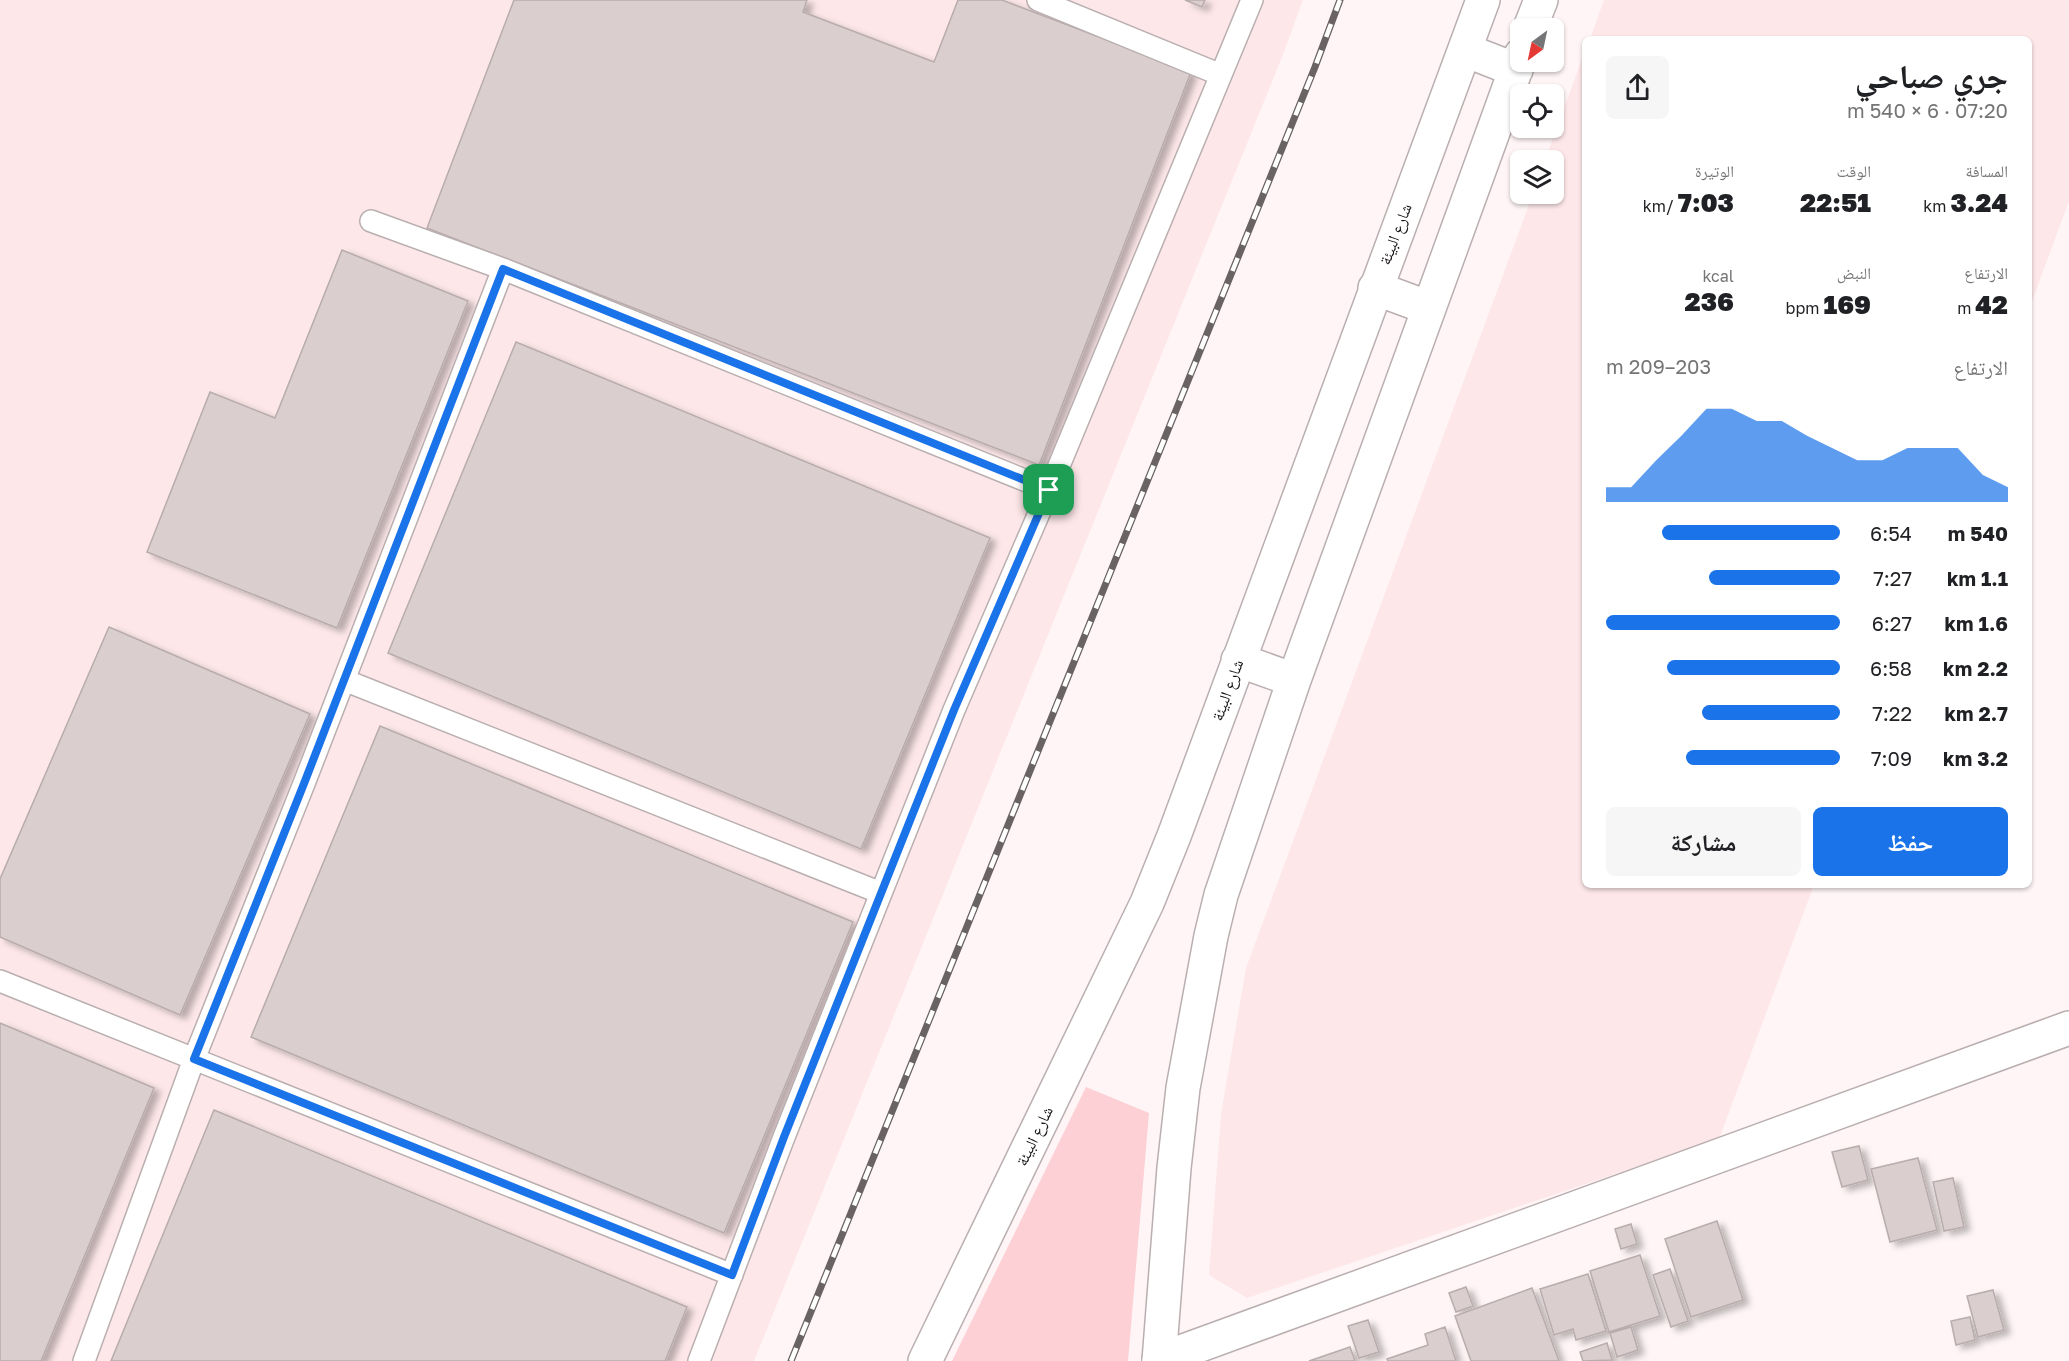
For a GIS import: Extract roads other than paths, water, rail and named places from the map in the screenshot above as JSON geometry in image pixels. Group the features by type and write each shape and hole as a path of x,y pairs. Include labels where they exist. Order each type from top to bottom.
{"main road":[{"name":"شارع البيئة","path":"925,1361 1148,903 1483,0"},
{"path":"1534,18 1541,0"},
{"path":"1465,50 1510,60"},
{"path":"1514,72 1294,680 1221,896 1211,936 1183,1088 1173,1168 1159,1361 2069,1028"},
{"path":"1375,288 1429,308"},
{"path":"1238,660 1294,680"}],"lane":[{"path":"1038,0 1221,75"},
{"path":"699,1361 954,710 1049,490 1252,0"},
{"path":"370,221 503,269 1049,490"},
{"path":"84,1361 194,1059 344,681 503,269"},
{"path":"344,681 881,893"},
{"path":"0,981 732,1275"}],"railway":[{"path":"791,1361 1315,67 1340,0"}]}
